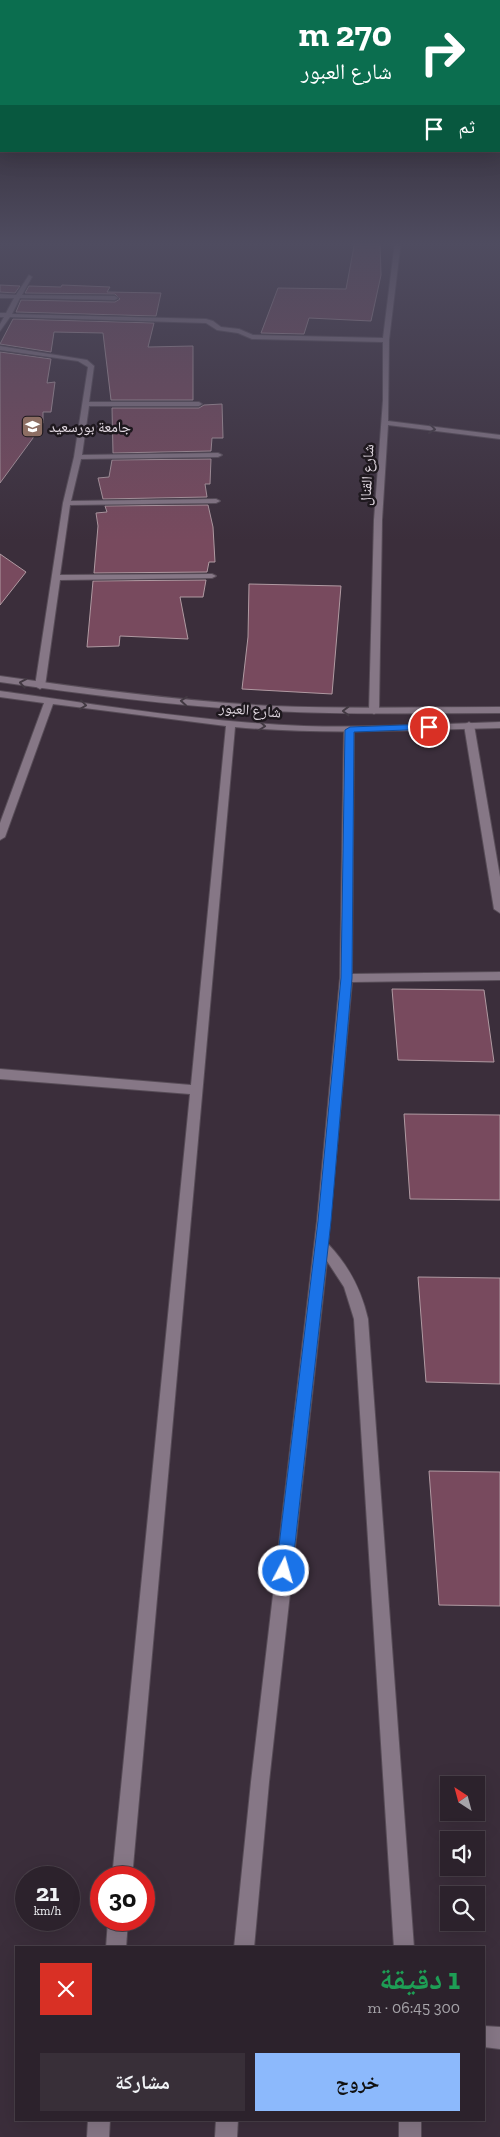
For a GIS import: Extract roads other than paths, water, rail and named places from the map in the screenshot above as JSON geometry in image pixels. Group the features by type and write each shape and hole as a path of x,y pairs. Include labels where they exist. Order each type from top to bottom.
{"street":[{"name":"شارع القنال","path":"374,711 378,520 384,423 386,341"},
{"path":"0,348 79,359 89,363 91,366 78,456 67,503 40,686"},
{"path":"84,404 199,404"},
{"path":"384,423 500,437"},
{"path":"78,456 218,455"},
{"path":"67,503 216,501"},
{"path":"56,578 212,576"},
{"name":"شارع العبور","path":"0,679 40,686 240,706 374,711 500,710"},
{"name":"شارع العبور","path":"0,694 231,724 350,730 500,726"},
{"path":"0,837 50,700"},
{"path":"123,1866 231,724"},
{"path":"469,726 495,851 500,909"},
{"path":"244,1946 260,1782 321,1245 346,978 350,730"},
{"path":"346,978 500,976"},
{"path":"0,1074 197,1090"},
{"path":"321,1245 347,1274 355,1294 361,1319 404,1946"},
{"path":"116,1946 117,1931"},
{"path":"485,2037 500,2038"},
{"path":"98,2137 99,2121"},
{"path":"226,2137 227,2121"},
{"path":"410,2121 410,2137"}],"place":[{"name":"جامعة بورسعيد","path":"33,427"}]}
